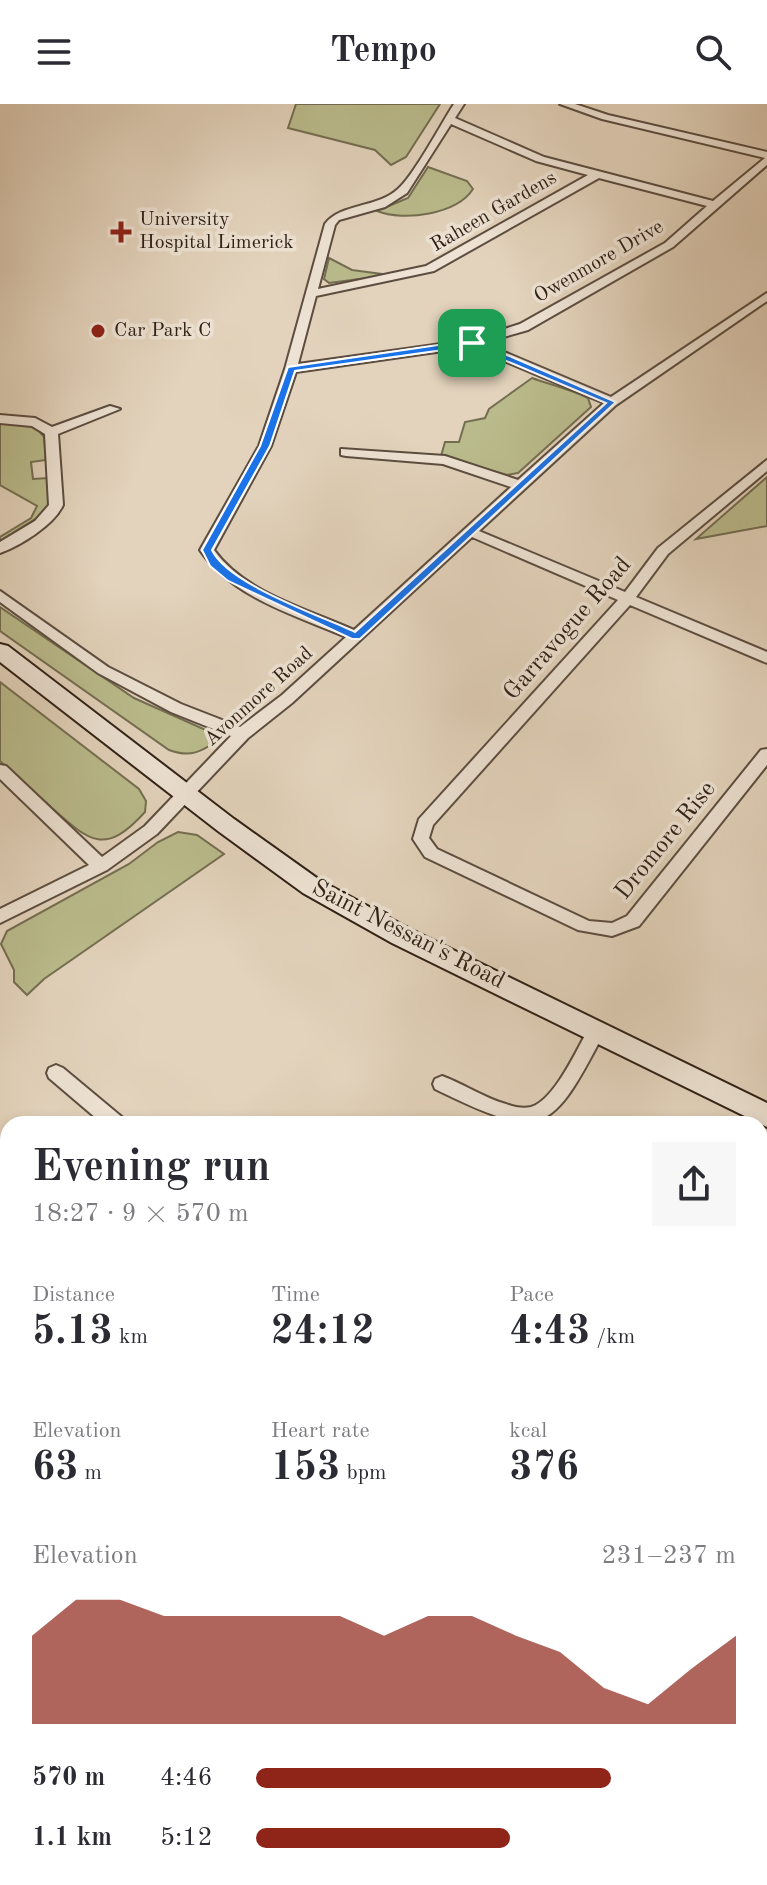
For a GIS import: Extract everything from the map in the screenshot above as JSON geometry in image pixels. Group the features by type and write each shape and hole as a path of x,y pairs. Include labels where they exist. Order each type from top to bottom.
{"main road":[{"name":"Saint Nessan's Road","path":"0,651 312,887 352,910 767,1116"}],"street":[{"path":"356,636 232,579 213,564 207,550 265,446 314,293 330,224 335,218 381,205 403,191 459,104"},
{"path":"565,104 605,117 767,157"},
{"name":"Raheen Gardens","path":"449,119 540,159 714,205"},
{"name":"Owenmore Drive","path":"291,369 472,343 524,327 656,252 767,157"},
{"name":"Raheen Gardens","path":"314,293 430,269 596,175"},
{"name":"Avonmore Road","path":"0,917 101,866 151,830 242,734 287,699 612,402 767,296"},
{"path":"472,343 612,402"},
{"path":"51,432 114,409"},
{"path":"0,419 35,422 51,432"},
{"path":"0,549 54,512 51,432"},
{"path":"346,452 445,460 519,485"},
{"name":"Garravogue Road","path":"421,839 425,823 626,600 663,551 767,464"},
{"path":"471,532 767,658"},
{"path":"0,595 103,670 176,708 242,734"},
{"name":"Dromore Rise","path":"421,839 431,853 577,923 594,930 622,928 633,921 767,754"},
{"path":"0,770 101,866"},
{"path":"533,1116 554,1105 596,1031"},
{"path":"56,1073 107,1116"},
{"path":"442,1084 498,1112 514,1116"}],"green space":[{"path":"296,104 440,104 406,157 391,165 375,150 288,128"},
{"path":"428,167 467,181 473,189 455,205 429,214 401,216 377,211 408,198"},
{"path":"329,258 352,270 390,275 329,283 324,279"},
{"path":"532,378 588,398 591,407 518,473 507,475 441,456 445,442 459,442 465,422 485,418 489,409"},
{"path":"0,423 35,426 44,437 46,460 31,462 33,479 48,478 49,506 40,516 0,541 0,537 31,518 37,506 0,485"},
{"path":"767,477 767,526 696,539"},
{"path":"0,607 134,698 217,735 219,739 196,752 169,750 0,631"},
{"path":"0,682 139,789 146,801 145,812 119,835 98,839 77,829 52,808 0,761"},
{"path":"178,832 197,835 224,854 44,979 27,995 14,982 14,970 1,944 7,931 129,864 158,842"}],"place":[{"name":"University Hospital Limerick","path":"121,232"},
{"name":"Car Park C","path":"98,331"}],"route":[{"path":"472,343 612,402 356,636 232,579 213,564 207,550 265,446 291,369 472,343"}]}
